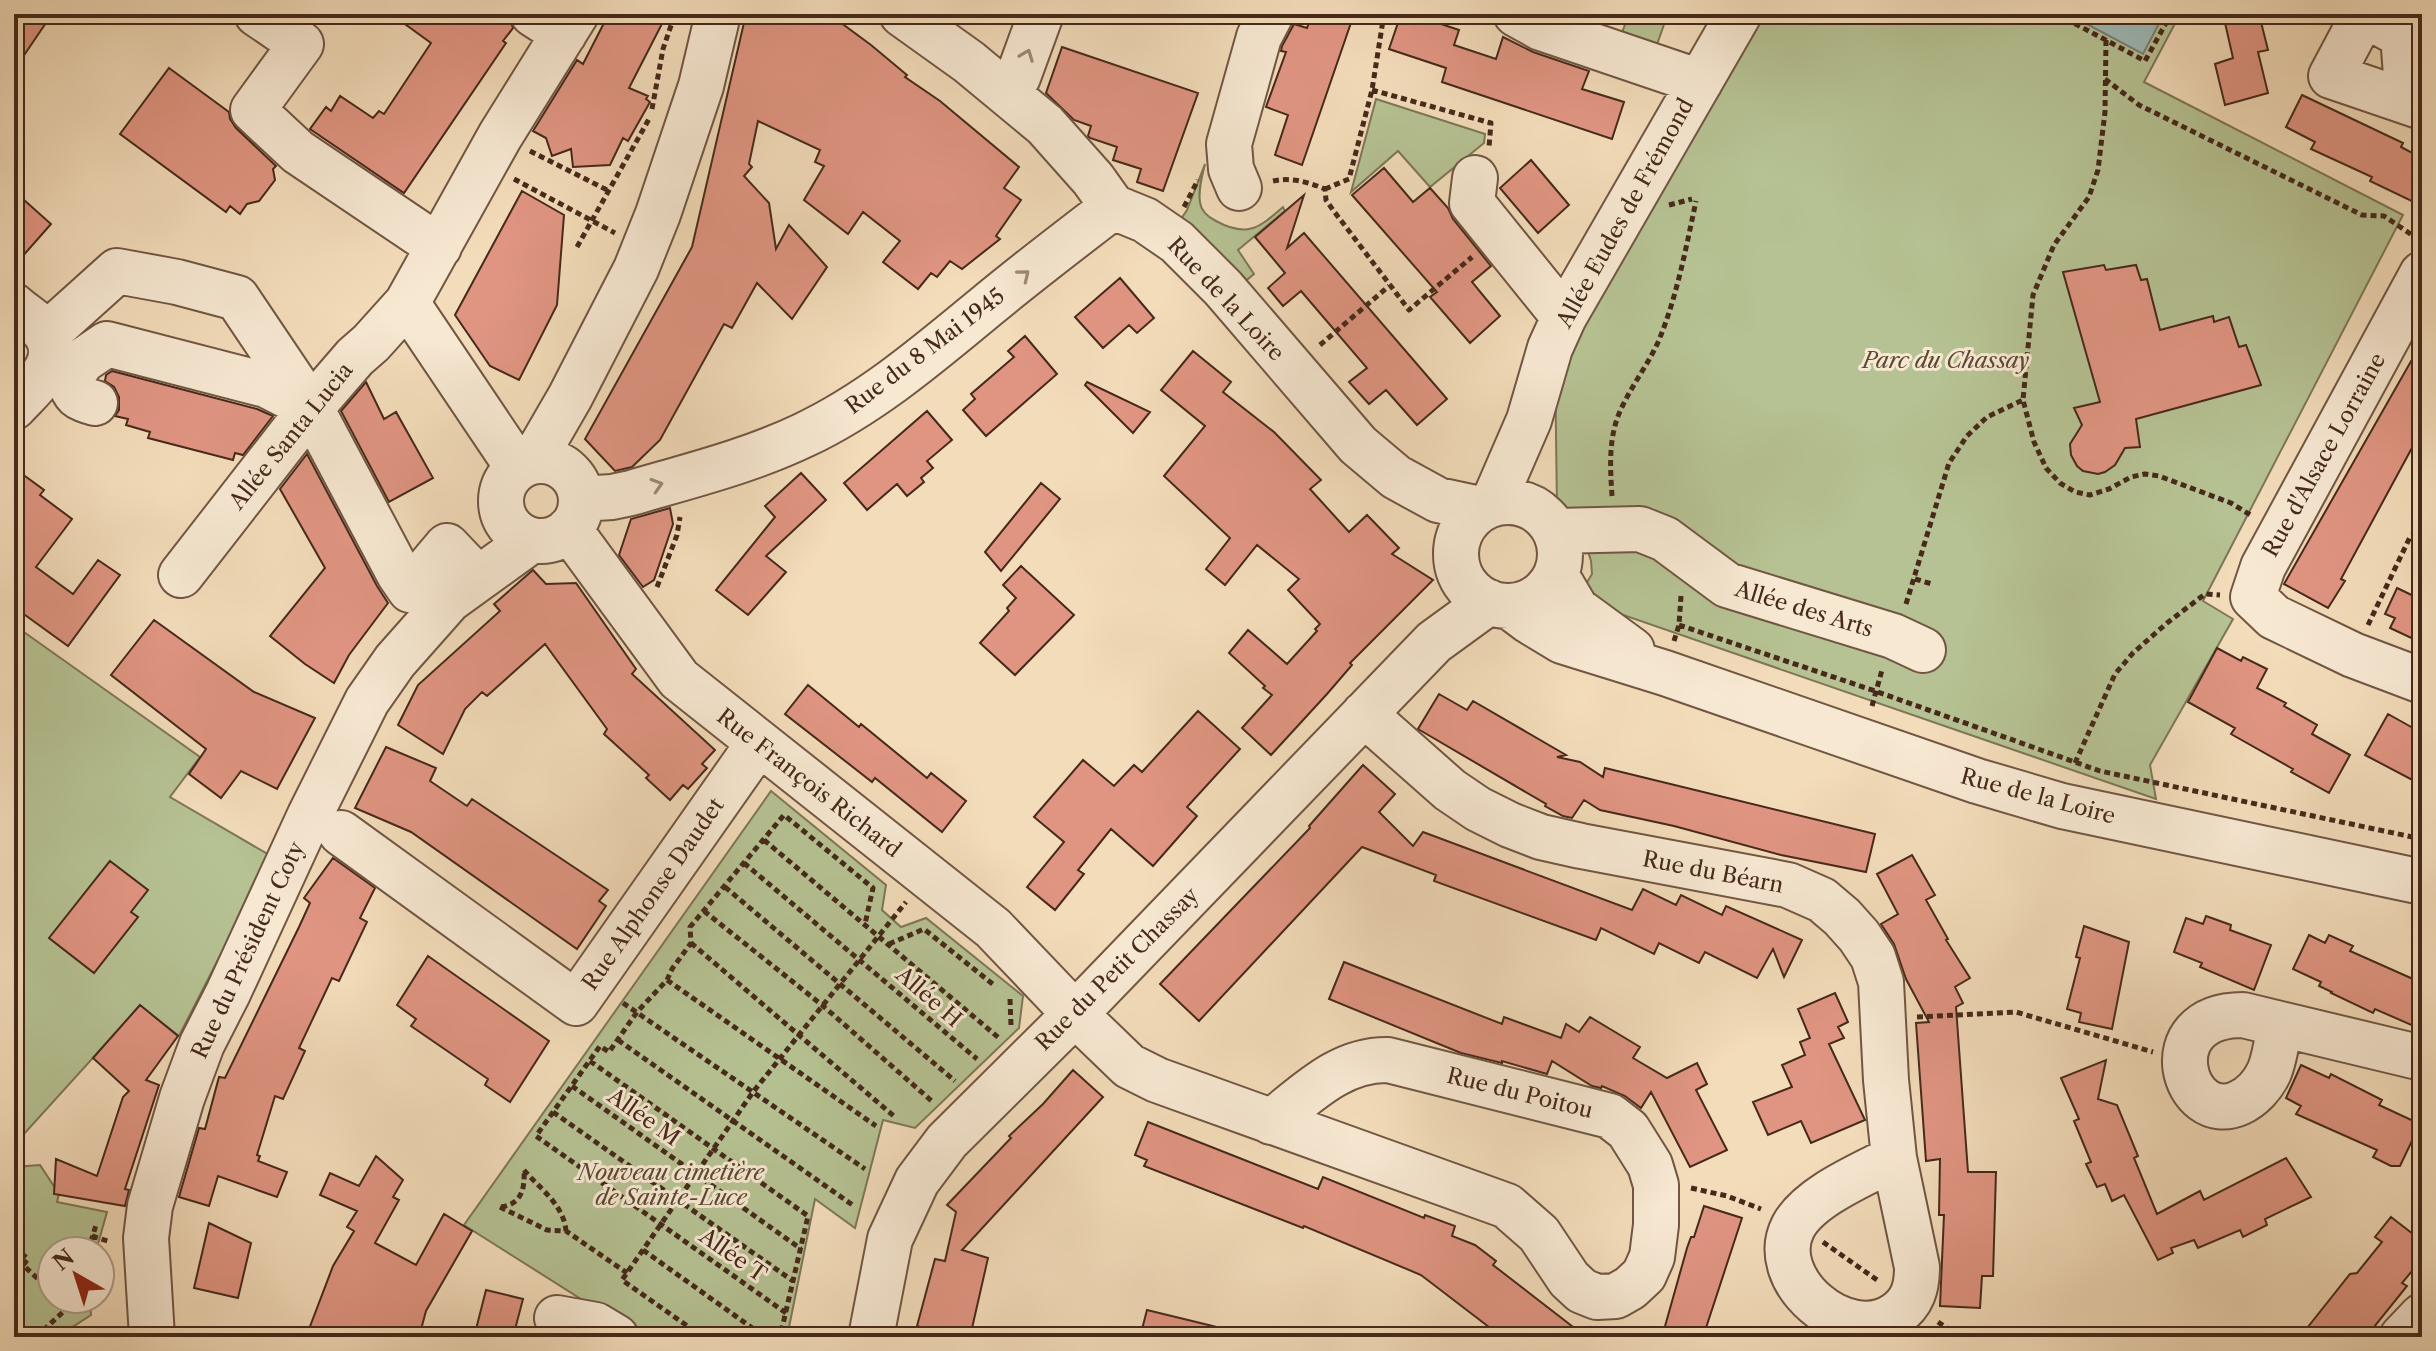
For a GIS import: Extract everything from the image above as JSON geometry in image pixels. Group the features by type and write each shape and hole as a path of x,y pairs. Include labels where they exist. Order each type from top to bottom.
{"street":[{"path":"257,14 301,44 253,110 298,152 439,247"},
{"name":"Rue du Président Coty","path":"152,1337 146,1238 150,1206 182,1098 202,1044 367,701 395,661 458,584 542,497 570,397 636,269 658,214 701,86 718,14"},
{"name":"Rue de la Loire","path":"902,14 1007,92 1064,145 1113,207 1145,220 1177,242 1223,288 1358,445 1396,477 1438,500 1486,506"},
{"path":"1007,92 1018,77 1041,14"},
{"path":"1239,188 1231,169 1229,144 1259,37 1271,14"},
{"path":"1516,14 1541,28 1700,82"},
{"name":"Allée Eudes de Frémond","path":"1486,506 1529,420 1550,348 1564,317 1739,14"},
{"name":"Allée Santa Lucia","path":"181,575 311,408 407,303 493,150 558,21"},
{"path":"1475,178 1472,203 1564,317"},
{"name":"Rue du 8 Mai 1945","path":"542,497 612,497 674,480 806,435 906,371 1113,207"},
{"path":"47,334 117,271 177,282 237,298 311,408 410,590 447,546 458,584"},
{"name":"Rue d'Alsace Lorraine","path":"2253,597 2263,567 2422,274"},
{"name":"Rue François Richard","path":"407,303 542,497 679,679 993,928 1075,1014"},
{"path":"14,306 47,334 52,354 49,367 14,407"},
{"path":"95,403 76,398 70,379 82,361 107,344 266,385 311,408"},
{"name":"Allée Eudes de Frémond","path":"1529,420 1549,522"},
{"name":"Rue de la Loire","path":"1358,445 1381,484 1443,538 1478,585 1562,641 1665,673 1892,753 2062,806 2422,882"},
{"path":"1513,501 1533,507 1549,522 1560,545 1560,560 1556,575 1542,594 1521,604 1478,585 1457,542 1462,529 1486,506 1513,501"},
{"name":"Allée des Arts","path":"1549,522 1640,529 1665,539 1727,585 1908,643"},
{"name":"Rue de la Loire","path":"1556,575 1576,609 1665,673"},
{"name":"Rue du Petit Chassay","path":"871,1337 890,1239 917,1181 947,1141 1075,1014 1434,642 1478,585"},
{"path":"2253,597 2274,617 2353,655 2422,681"},
{"name":"Rue du Béarn","path":"1364,714 1450,790 1510,825 1568,843 1788,885 1822,900 1859,936 1873,957 1881,982 1894,1158"},
{"name":"Rue Alphonse Daudet","path":"341,833 576,1003 758,744"},
{"name":"Rue du Poitou","path":"1075,1014 1129,1066 1157,1080 1271,1122 1507,1206 1539,1234 1569,1279 1582,1291 1597,1297 1616,1296 1644,1275 1652,1257 1656,1185 1650,1165 1628,1130 1610,1116 1388,1060 1371,1059 1352,1064 1332,1075 1271,1122"},
{"path":"2280,1024 2270,1071 2253,1094 2232,1106 2223,1107 2205,1101 2189,1082 2184,1061 2192,1036 2200,1027 2228,1015 2243,1015 2422,1058"},
{"path":"2402,1337 2422,1316"},
{"path":"557,1318 596,1325 616,1337"}],"path":[{"path":"577,247 651,116 663,49 675,14"},
{"path":"1239,188 1281,179 1308,182 1325,189 1349,179 1372,90 1384,14"},
{"path":"2057,14 2145,61 2171,14"},
{"path":"2106,40 2105,112 2098,170 2089,197 2054,245 2033,295 2023,400 2034,442 2046,468 2060,483 2075,492 2090,495 2131,477 2145,474 2159,476 2231,503 2282,533"},
{"path":"2104,78 2139,105 2362,215 2384,216 2422,241"},
{"path":"1372,90 1491,123 1490,145 1475,178"},
{"path":"493,150 609,191"},
{"path":"493,150 606,227"},
{"path":"1325,189 1326,200 1409,310 1497,235"},
{"path":"1613,503 1610,451 1613,431 1623,405 1645,370 1672,307 1696,201"},
{"path":"1291,369 1389,286"},
{"path":"1875,691 1908,643 1915,579 1949,463 1967,436 1987,417 2023,400"},
{"path":"661,594 657,586 677,535 681,511 674,480"},
{"path":"2353,655 2411,535 2422,532"},
{"path":"1665,673 1679,625 1682,577 1687,555"},
{"path":"1915,579 1932,584"},
{"path":"2076,761 2115,674 2133,653 2205,594 2253,597"},
{"path":"1679,625 2100,771 2422,839"},
{"path":"793,1281 553,1112 600,1046 609,1052 637,1012 667,980 691,943 690,927 784,815 873,888 865,924"},
{"path":"764,840 999,1038 1011,1025 1010,999"},
{"name":"Allée H","path":"744,863 977,1059 999,1038"},
{"path":"703,1337 622,1280 753,1092 879,935 929,878"},
{"path":"704,911 822,1005 934,1103 955,1081 725,887"},
{"path":"889,944 924,929 998,989"},
{"path":"691,943 895,1117"},
{"path":"667,980 876,1126"},
{"path":"623,1003 865,1169"},
{"path":"1884,1017 2016,1012 2184,1061"},
{"path":"618,1040 854,1206"},
{"path":"590,1061 808,1216 780,1337"},
{"name":"Allée M","path":"572,1086 801,1249"},
{"name":"Allée T","path":"553,1112 536,1136 786,1313"},
{"path":"566,1231 565,1218 560,1209 524,1170 522,1194 510,1205 500,1207 547,1230 566,1231 627,1273"},
{"path":"96,1225 96,1235"},
{"path":"14,1247 28,1259 23,1265 36,1277"},
{"path":"643,1250 765,1337"},
{"path":"36,1337 59,1315"}],"green space":[{"path":"1629,14 1667,16 1654,53 1620,38"},
{"name":"Parc du Chassay","path":"1755,14 2180,14 2144,82 2403,215 2203,601 2233,619 2150,765 2156,799 1600,607 1583,589 1592,574 1586,545 1557,509 1555,360"},
{"path":"1376,99 1485,134 1484,143 1430,187 1398,151 1351,192"},
{"path":"1205,164 1200,202 1203,211 1213,219 1244,230 1259,225 1283,207 1285,211 1238,250 1254,274 1242,284 1181,219"},
{"path":"14,625 200,757 170,797 271,856 179,1036 140,1006 14,1145"},
{"name":"Nouveau cimetière de Sainte-Luce","path":"771,791 886,885 882,910 901,927 926,918 1023,996 1019,1028 915,1128 883,1120 855,1228 815,1199 787,1337 641,1337 464,1225"},
{"path":"40,1165 59,1194 57,1202 107,1212 101,1235 36,1235 36,1315 91,1315 57,1337 14,1337 14,1167"}],"water":[{"path":"2068,14 2164,14 2143,54"}],"building":[{"path":"14,14 52,14 14,70"},
{"path":"391,14 508,14 513,28 503,41 506,43 404,193 310,129 326,107 331,111 340,96 373,118 379,111 384,114 431,43"},
{"path":"614,14 667,14 629,88 648,96 646,99 650,102 628,141 623,138 610,165 573,167 571,149 552,156 546,138 533,131 577,60 583,64 605,21 610,23"},
{"path":"746,14 829,14 1019,167 1004,188 1021,200 996,236 1000,239 962,269 950,261 937,277 931,273 918,289 883,262 900,241 863,212 848,234 804,200 824,166 815,162 820,150 758,121 749,164 752,167 744,176 769,203 776,249 789,225 827,267 792,319 757,283 732,328 724,324 660,440 632,467 615,471 585,439 692,247"},
{"path":"1312,14 1354,14 1302,165 1275,155 1288,115 1266,107 1286,52 1281,51 1282,46 1294,24 1307,28"},
{"path":"1401,14 1411,14 1459,30 1454,45 1496,59 1503,37 1533,52 1589,71 1582,89 1624,102 1612,139 1442,82 1446,68 1389,49"},
{"path":"2223,14 2259,14 2268,50 2258,52 2268,93 2225,105 2215,64 2233,58"},
{"path":"1062,47 1198,93 1163,191 1137,182 1141,169 1113,160 1117,147 1090,138 1091,126 1074,120 1046,93"},
{"path":"169,68 229,112 236,128 276,166 273,169 275,180 259,201 247,204 240,214 230,206 226,212 120,134"},
{"path":"2302,95 2403,143 2401,147 2422,158 2422,206 2370,181 2372,177 2311,149 2315,142 2286,127"},
{"path":"1531,160 1569,205 1538,233 1500,188"},
{"path":"1384,168 1413,202 1430,188 1491,266 1472,282 1500,316 1470,343 1430,297 1437,292 1352,195"},
{"path":"14,191 51,224 14,266"},
{"path":"522,191 564,215 557,305 519,380 490,366 455,315"},
{"path":"1304,195 1287,248 1304,233 1447,399 1417,425 1386,390 1369,404 1349,382 1367,368 1301,291 1283,306 1268,288 1285,273 1255,237"},
{"path":"2104,265 2106,270 2136,265 2141,280 2147,279 2160,330 2213,316 2214,322 2229,317 2239,347 2246,345 2261,385 2136,419 2140,447 2125,448 2115,465 2098,474 2083,471 2071,455 2070,444 2082,425 2074,408 2100,402 2063,272"},
{"path":"1120,278 1154,318 1137,333 1129,325 1103,348 1075,317"},
{"path":"1025,336 1057,374 986,436 963,410 975,399 971,394 1014,357 1008,351"},
{"path":"2422,342 2422,452 2413,446 2341,579 2345,581 2328,608 2284,584"},
{"path":"1193,351 1231,382 1223,392 1274,432 1321,480 1310,489 1349,532 1367,515 1399,548 1392,554 1433,580 1350,663 1352,665 1271,755 1242,728 1272,695 1229,653 1248,630 1287,664 1320,624 1288,590 1299,579 1257,545 1225,585 1206,569 1230,538 1164,476 1205,426 1161,390"},
{"path":"112,371 257,409 273,416 243,455 235,453 233,460 148,438 150,432 126,425 128,419 115,416 119,410 119,397 114,387 105,381 106,375"},
{"path":"366,382 384,419 396,412 433,478 389,502 341,411"},
{"path":"1087,382 1150,412 1133,433 1085,385"},
{"path":"927,411 952,440 927,461 933,468 921,478 924,482 907,496 897,484 867,510 844,483"},
{"path":"307,454 388,603 349,655 334,683 270,636 325,568 280,489"},
{"path":"14,468 44,490 40,495 72,519 36,567 73,594 98,560 120,575 68,646 14,607"},
{"path":"801,473 826,500 766,556 786,572 748,615 716,590 775,517 765,506"},
{"path":"1041,483 1060,499 1001,571 985,552"},
{"path":"670,508 673,524 654,580 643,587 619,555 631,519"},
{"path":"1021,566 1074,615 1015,675 980,643 1009,611 1007,608 1016,598 1003,585"},
{"path":"533,570 546,584 576,583 636,669 632,674 715,750 702,764 707,768 688,789 683,785 670,800 646,778 649,775 604,734 607,729 545,644 487,696 482,692 465,709 443,754 398,725 418,685 500,611 494,604"},
{"path":"2397,588 2422,600 2422,643 2390,628 2395,618 2385,614"},
{"path":"154,620 254,692 315,718 277,789 241,771 221,798 189,774 206,749 111,675"},
{"path":"2217,648 2241,661 2243,657 2267,669 2257,688 2286,703 2284,706 2317,725 2312,734 2350,755 2329,793 2231,734 2235,728 2188,702"},
{"path":"808,685 927,778 931,773 966,801 942,832 875,778 872,782 785,714"},
{"path":"1439,694 1467,710 1473,701 1566,755 1557,757 1580,762 1603,777 1605,768 1875,834 1866,872 1781,855 1600,810 1584,800 1572,818 1563,816 1418,729"},
{"path":"1198,711 1240,749 1187,807 1197,816 1153,866 1111,829 1078,870 1084,874 1055,910 1027,887 1064,842 1034,817 1083,760 1114,786 1134,765 1142,772"},
{"path":"2388,714 2422,733 2422,785 2365,755"},
{"path":"386,747 436,768 430,781 467,806 472,799 608,890 599,901 606,906 577,949 411,832 355,808"},
{"path":"1363,765 1395,794 1379,812 1413,846 1423,832 1632,910 1643,889 1676,905 1681,895 1722,915 1726,906 1802,940 1784,977 1773,949 1757,978 1705,952 1699,963 1659,943 1654,954 1601,928 1596,940 1434,881 1436,875 1362,847 1199,1021 1160,984 1310,828"},
{"path":"1912,855 1935,895 1926,900 1970,978 1955,987 1963,1003 1956,1007 1968,1172 1996,1172 1993,1276 1982,1276 1980,1308 1940,1306 1944,1215 1939,1215 1940,1159 1926,1161 1916,1023 1929,1022 1906,979 1894,944 1881,924 1898,914 1877,874"},
{"path":"333,858 375,888 360,918 367,922 339,981 332,978 299,1048 305,1051 283,1099 275,1096 257,1155 260,1156 258,1161 287,1172 277,1197 218,1176 209,1206 179,1197 199,1128 205,1129 219,1077 225,1078 299,927 310,903 304,898"},
{"path":"110,861 148,890 131,912 138,917 94,973 49,938"},
{"path":"2206,916 2231,925 2230,930 2271,945 2254,990 2174,952 2186,918 2203,924"},
{"path":"2084,926 2129,942 2112,1029 2079,1022 2081,1013 2067,1009 2080,958 2076,957"},
{"path":"2309,935 2325,943 2329,935 2353,946 2350,951 2422,983 2422,1014 2416,1027 2375,1009 2373,1013 2331,993 2319,986 2321,982 2293,969"},
{"path":"428,956 549,1041 510,1102 485,1085 488,1079 411,1026 416,1019 397,1005"},
{"path":"1344,962 1502,1024 1504,1017 1561,1038 1566,1024 1579,1032 1590,1017 1640,1047 1633,1058 1667,1078 1697,1063 1707,1084 1696,1090 1727,1150 1690,1167 1651,1092 1641,1108 1625,1096 1602,1086 1592,1086 1552,1061 1547,1074 1461,1053 1329,999"},
{"path":"1835,993 1848,1022 1838,1027 1844,1038 1829,1044 1865,1120 1811,1143 1801,1121 1768,1135 1753,1102 1792,1087 1782,1065 1805,1055 1800,1042 1810,1038 1798,1009"},
{"path":"140,1005 178,1036 146,1080 159,1085 125,1189 129,1190 125,1206 54,1194 56,1159 97,1176 123,1097 129,1091 93,1058"},
{"path":"2106,1060 2098,1099 2117,1105 2157,1214 2200,1191 2204,1200 2286,1158 2311,1197 2265,1219 2267,1225 2243,1237 2240,1230 2198,1248 2194,1240 2171,1248 2173,1253 2158,1260 2124,1195 2112,1201 2105,1184 2097,1187 2086,1164 2091,1162 2074,1121 2079,1119 2061,1078"},
{"path":"2301,1065 2329,1078 2331,1074 2382,1100 2379,1105 2420,1124 2400,1166 2391,1166 2373,1157 2377,1150 2296,1114 2301,1106 2286,1098"},
{"path":"1073,1070 1103,1097 962,1250 988,1258 970,1337 928,1337 930,1330 917,1326 935,1259 945,1261 956,1212 947,1205"},
{"path":"1148,1122 1318,1189 1323,1177 1424,1218 1425,1215 1455,1226 1452,1236 1475,1245 1496,1261 1493,1265 1586,1337 1502,1337 1421,1275 1304,1226 1144,1166 1147,1160 1135,1155"},
{"path":"376,1156 403,1180 393,1197 399,1200 375,1243 416,1265 444,1214 472,1231 426,1311 419,1337 306,1337 333,1266 354,1231 347,1227 357,1211 320,1195 330,1173 359,1186"},
{"path":"1704,1206 1742,1218 1703,1337 1662,1337 1687,1248"},
{"path":"2391,1217 2422,1241 2422,1259 2402,1283 2407,1286 2366,1337 2300,1337 2350,1274 2357,1273 2382,1242 2375,1237"},
{"path":"209,1223 251,1243 238,1298 194,1288"},
{"path":"486,1290 523,1299 513,1337 474,1337"},
{"path":"1147,1310 1221,1328 1220,1337 1140,1337"}]}
